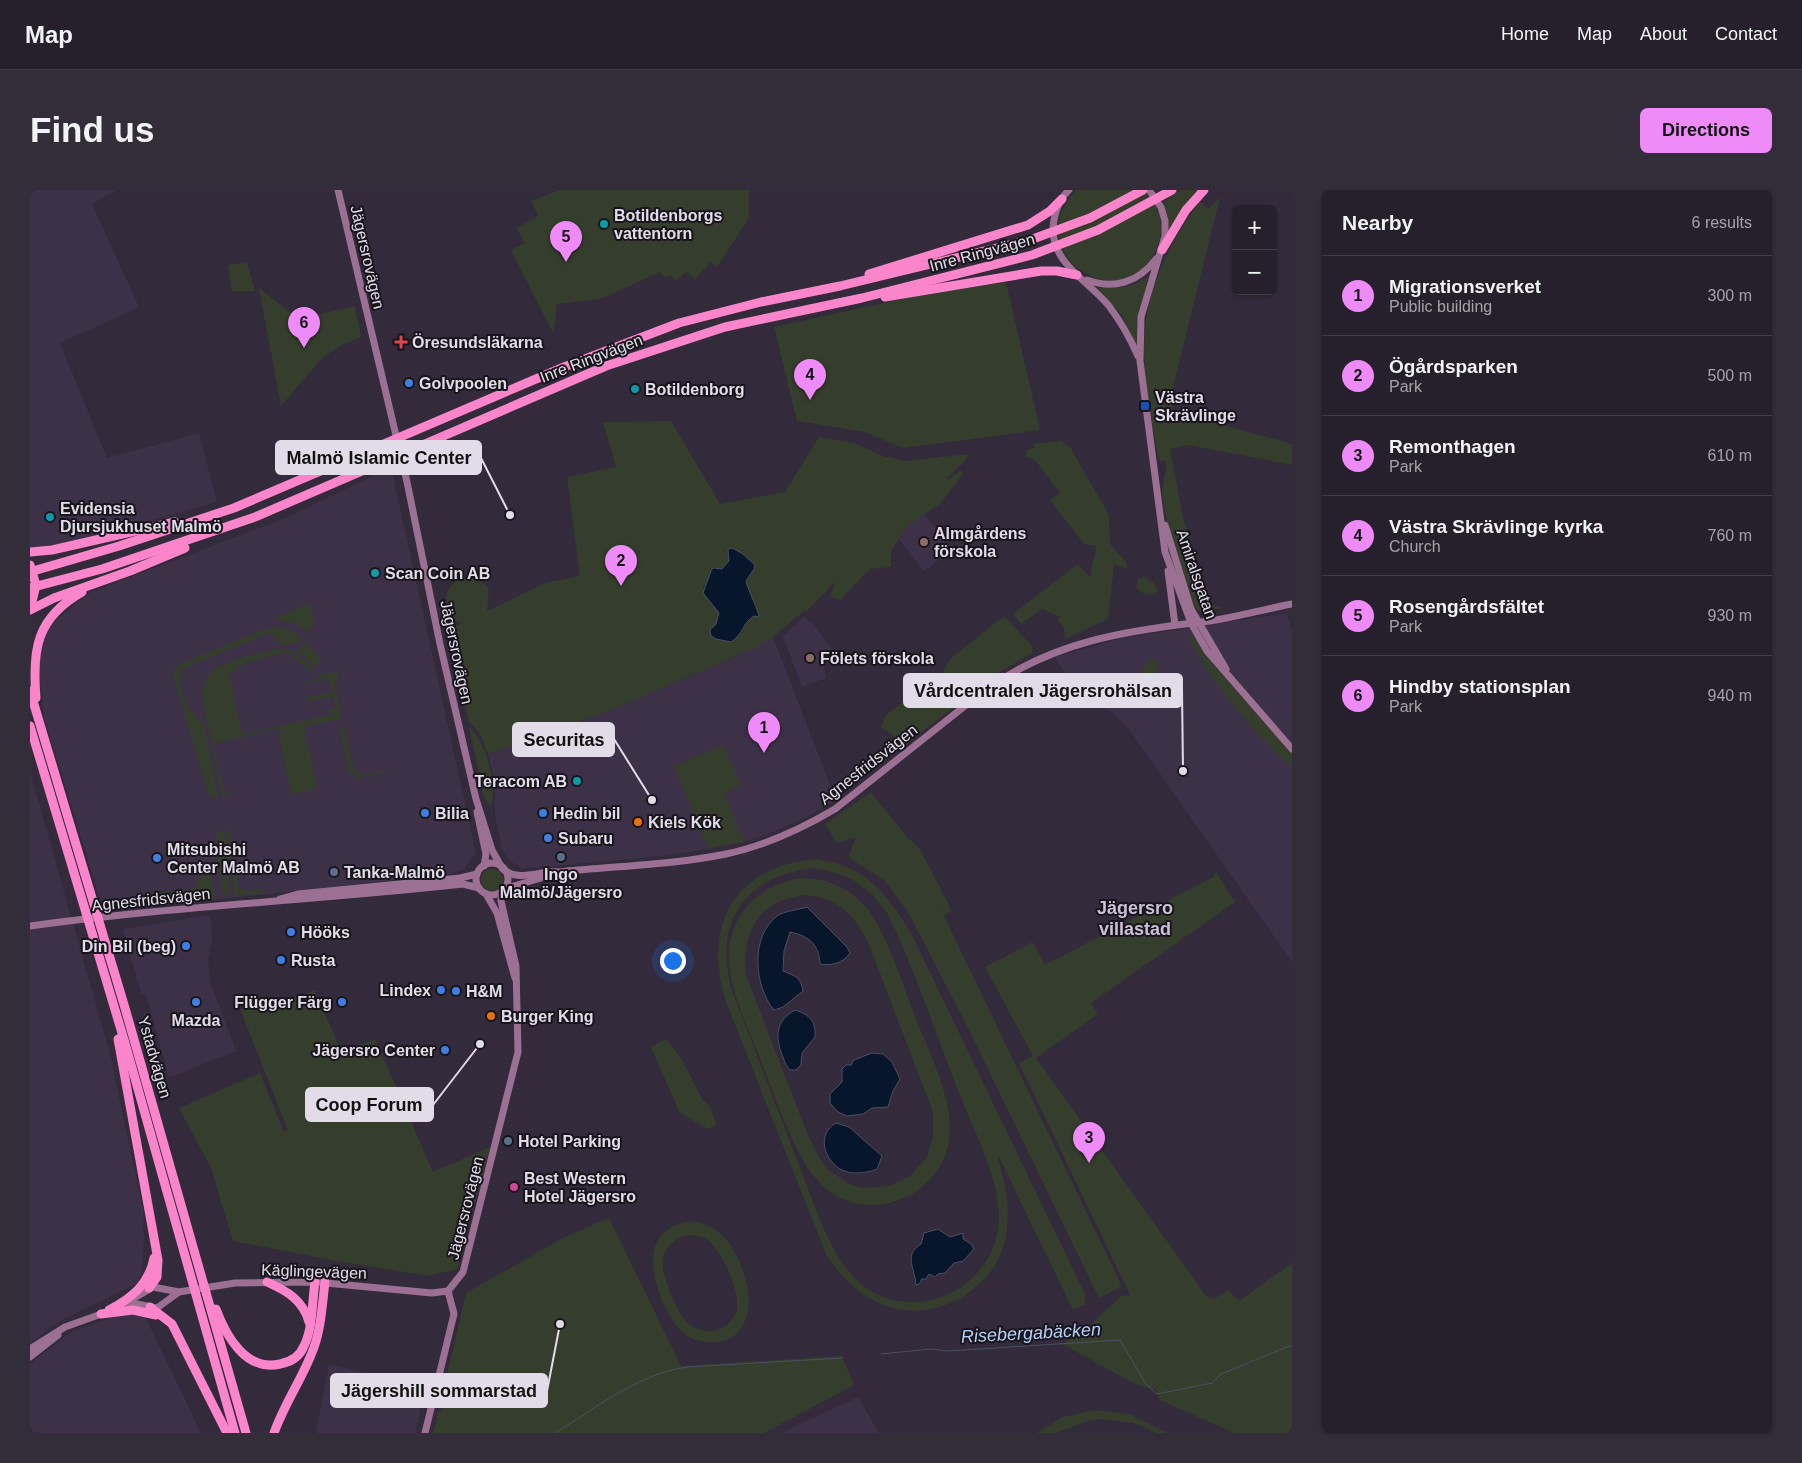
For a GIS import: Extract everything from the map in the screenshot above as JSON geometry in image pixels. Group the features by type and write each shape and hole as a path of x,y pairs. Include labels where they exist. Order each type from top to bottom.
{"highway":[{"name":"Inre Ringvägen","path":"30,572 119,546 234,508 300,482 377,446 542,376 679,323 743,306 840,286 1030,240 1090,218 1143,190"},
{"name":"Inre Ringvägen","path":"30,588 102,569 255,517 567,382 686,338 748,322 862,298 971,272 1057,246 1098,230 1172,190"},
{"path":"1160,252 1186,210 1204,190"},
{"path":"840,286 865,275 1028,225 1050,211 1066,193"},
{"path":"862,298 896,296 1040,271 1058,271 1080,277"},
{"path":"30,552 89,543 234,508"},
{"path":"30,610 54,598 120,574 255,517"},
{"path":"30,565 35,578 35,597 30,610"},
{"path":"37,715 34,660 38,639 45,626 56,612 73,597 120,574"},
{"name":"Ystadvägen","path":"30,691 246,1433"},
{"name":"Ystadvägen","path":"30,726 108,985 235,1433"},
{"path":"108,985 156,1248 158,1274 149,1288"},
{"path":"193,1247 200,1259 225,1331 246,1356 269,1365 282,1364 292,1360 305,1345 315,1282"},
{"path":"101,1314 126,1300 142,1287 152,1269 156,1248"},
{"path":"267,1282 295,1297 304,1309 309,1324"},
{"path":"274,1433 282,1413 312,1355 319,1328 325,1282"},
{"path":"150,1307 169,1320 227,1433"},
{"path":"101,1314 133,1310 148,1312 168,1324 181,1342"}],"main road":[{"name":"Jägersrovägen","path":"338,190 407,482 440,644 476,799 492,850 503,869"},
{"name":"Amiralsgatan","path":"1149,190 1161,207 1165,221 1165,236 1141,317 1140,361 1165,552 1194,622 1248,699 1292,749"},
{"name":"Amiralsgatan","path":"1066,193 1056,211 1053,225 1056,248 1062,260 1118,318 1140,361"},
{"path":"1080,277 1106,285 1129,281 1149,268 1160,252"},
{"name":"Amiralsgatan","path":"1160,506 1194,622"},
{"path":"1165,552 1174,625"},
{"name":"Agnesfridsvägen","path":"503,869 511,875 519,876 539,872 559,872 726,854 777,839 842,804 971,701 1006,676 1046,656 1102,636 1292,604"},
{"name":"Jägersrovägen","path":"476,799 486,854 484,866"},
{"path":"493,864 503,869 507,882 503,890 494,895 486,894 479,888 477,874 484,866 493,864"},
{"name":"Agnesfridsvägen","path":"503,890 559,872"},
{"name":"Agnesfridsvägen","path":"275,901 298,894 465,878 477,874"},
{"name":"Agnesfridsvägen","path":"30,926 114,916 463,884 479,888"},
{"name":"Jägersrovägen","path":"448,1291 464,1272 519,1045 517,983 512,946 501,901 503,890"},
{"name":"Jägersrovägen","path":"486,894 497,913 510,968 517,983"},
{"name":"Käglingevägen","path":"118,1308 149,1288 155,1287 180,1292 218,1286 267,1282 325,1282 432,1293 448,1291"},
{"path":"149,1288 144,1299 150,1307"},
{"path":"425,1433 454,1314 448,1291"},
{"name":"Käglingevägen","path":"30,1348 75,1323 118,1308 137,1304 160,1307 180,1292"},
{"name":"Käglingevägen","path":"30,1357 75,1323"}],"shaded area":[{"path":"30,190 117,190 92,204 139,307 60,343 107,458 199,433 217,502 109,532 30,550"},
{"path":"391,467 476,853 464,869 449,874 104,912 44,717 38,663 41,640 54,622 89,593 288,517"},
{"name":"Almgårdens förskola","path":"923,512 952,550 924,571 895,534"},
{"path":"1287,613 1292,631 1292,962 1128,728 1116,716 1071,684 1055,657 1119,639"},
{"name":"Fölets förskola","path":"804,617 813,624 832,648 824,668 826,678 802,687 783,636"},
{"path":"773,637 836,800 807,817 766,835 726,846 662,856 522,869 508,859 502,849 495,816 495,784 488,754 605,713 737,656"},
{"path":"30,772 109,1050 143,1209 144,1239 142,1271 137,1283 60,1321 30,1343"},
{"path":"210,915 212,941 208,960 210,981 236,1051 169,1078 147,997 141,993 123,929"},
{"path":"144,1314 201,1433 30,1433 30,1364 69,1333 117,1315"},
{"path":"329,1364 425,1388 415,1433 316,1433"},
{"path":"858,1397 879,1433 782,1433"}],"green space":[{"path":"560,190 749,190 749,218 717,267 711,262 695,279 686,272 676,281 671,275 665,278 660,272 601,299 557,304 553,333 511,250 525,243 517,228 538,216 531,201"},
{"path":"1076,190 1142,190 1155,205 1160,217 1160,237 1147,264 1129,278 1107,280 1086,274 1069,259 1059,239 1060,215"},
{"path":"1181,190 1200,190 1169,230 1164,201"},
{"path":"1220,197 1173,387 1172,411 1292,444 1292,465 1189,445 1170,449 1183,518 1209,604 1222,608 1202,612 1192,607 1168,524 1162,495 1166,461 1159,460 1147,396 1144,346 1147,312 1151,295 1164,262 1180,230 1200,201 1208,209"},
{"path":"247,262 255,291 232,291 228,265"},
{"path":"1149,276 1137,324 1137,348 1123,317 1098,288 1128,287"},
{"path":"1006,282 1040,430 903,448 865,432 797,421 774,327 925,294"},
{"path":"259,288 299,319 355,306 361,337 342,345 322,358 281,406"},
{"path":"671,421 720,504 785,492 819,437 854,443 883,456 905,461 969,454 946,479 951,478 962,470 963,474 940,504 907,526 891,551 891,567 870,569 840,600 830,596 836,581 807,611 804,611 773,637 757,647 605,713 488,754 479,732 468,721 450,629 463,622 451,621 447,593 455,582 461,579 467,578 479,581 489,590 487,611 545,583 580,576 567,477 616,467 603,422","holes":["743,554 750,560 754,569 746,581 758,617 754,616 746,623 743,632 731,642 716,639 710,630 716,624 720,613 708,601 703,588 713,568 722,569 729,561"]},
{"path":"1061,441 1070,447 1109,515 1110,544 1126,562 1128,569 1114,564 1108,619 1065,639 1064,627 1057,619 1061,617 1042,609 1021,624 1013,614 1078,564 1089,576 1092,575 1096,546 1084,544 1050,500 1060,493 1035,460 1025,457 1027,450 1036,448 1032,444"},
{"path":"1144,577 1154,583 1158,591 1153,595 1144,594 1136,588 1138,579"},
{"path":"310,603 314,622 308,633 296,624 273,619"},
{"path":"1004,616 1032,646 1032,653 996,674 894,754 888,754 886,751 895,737 881,727 885,716 943,672 950,659"},
{"path":"278,627 293,631 303,639 298,644 282,645 270,633 196,663 194,658 263,630"},
{"path":"1188,637 1196,637 1217,668 1292,751 1292,768 1235,707 1198,656"},
{"path":"306,643 321,658 316,667 298,651 299,647"},
{"path":"280,649 291,649 314,669 309,670 288,652 245,663 229,675 242,734 329,715 335,718 336,724 334,720 304,727 318,789 291,794 278,728 213,744 225,793 240,792 222,796 202,697 204,685 210,675 230,661"},
{"path":"192,659 194,664 182,670 180,684 188,705 197,718 202,723 204,722 218,797 213,798 209,795 173,675 176,667"},
{"path":"1157,659 1160,702 1151,704 1147,701 1142,671 1149,661"},
{"path":"339,672 335,686 342,718 337,720 328,710 336,708 333,696 310,701 309,705 306,694 309,697 332,692 329,679 306,684 305,688 304,684 319,678 322,674"},
{"path":"469,726 481,743 489,764 493,787 491,808 483,795"},
{"path":"344,727 354,768 364,775 383,770 384,773 359,778 353,771 350,775 339,728"},
{"path":"723,745 741,785 724,793 745,842 708,848 674,766"},
{"path":"871,792 907,837 920,849 952,911 944,915 932,891 1122,1286 1099,1298 969,1030 908,912 885,881 848,857 856,837 837,843 825,824"},
{"path":"224,831 230,895 222,894 216,835 218,832"},
{"path":"227,831 231,831 239,886 243,891 262,889 263,894 234,895"},
{"path":"816,859 849,868 873,884 902,919 911,933 1085,1294 1085,1304 1073,1310 999,1157 1008,1209 1008,1222 1003,1248 998,1260 980,1284 961,1298 936,1308 917,1311 899,1309 882,1304 866,1296 851,1284 837,1270 826,1254 726,1002 720,974 718,949 722,925 731,905 745,887 764,874 788,864","holes":["812,868 846,877 864,887 887,913 916,980 959,1093 984,1152 998,1199 999,1214 996,1239 987,1260 972,1278 954,1291 933,1300 910,1302 887,1298 865,1287 845,1267 822,1225 731,988 727,964 727,942 731,923 740,907 752,893 768,882 788,873"]},
{"path":"492,869 500,872 503,880 500,888 492,891 484,888 481,880 484,872"},
{"path":"1216,872 1235,902 1091,1003 1098,1014 1036,1058 1207,1297 1214,1299 1228,1290 1240,1300 1292,1263 1292,1433 1234,1433 1160,1400 1155,1389 1137,1385 1062,1344 1084,1331 1121,1296 1130,1295 1019,1063 1033,1056 985,967 1033,942 1045,965 1213,877"},
{"path":"197,877 212,877 215,896 211,900 153,906 152,893 198,888"},
{"path":"802,878 831,883 851,893 870,912 889,948 937,1069 949,1116 948,1147 938,1169 928,1182 911,1195 898,1201 877,1205 853,1203 839,1198 816,1179 807,1167 786,1125 738,1003 733,987 729,956 730,942 739,917 756,898 777,885","holes":["807,895 819,897 838,905 846,911 865,936 933,1112 933,1137 927,1157 910,1176 889,1186 862,1188 848,1183 828,1170 820,1159 807,1133 746,975 747,944 757,920 766,910 790,898"]},
{"path":"315,990 341,1051 375,1039 433,1172 490,1147 457,1269 428,1276 233,1241 211,1168 179,1108 260,1073 284,1132 288,1130 240,1009 274,1006"},
{"path":"666,1039 681,1058 703,1101 709,1105 717,1125 708,1129 680,1113 651,1047"},
{"path":"609,1218 681,1366 842,1356 854,1385 764,1433 433,1433 439,1411 442,1411 440,1405 466,1293 565,1237"},
{"path":"694,1221 717,1231 731,1246 743,1270 748,1296 748,1309 745,1321 739,1331 729,1339 713,1342 693,1339 685,1334 671,1319 664,1305 655,1277 654,1251 658,1240 666,1231 677,1225","holes":["687,1235 700,1236 711,1243 731,1276 736,1297 736,1313 732,1320 720,1329 706,1331 692,1326 686,1321 677,1308 664,1276 663,1259 665,1252 669,1246"]},
{"path":"1095,1410 1129,1414 1167,1433 1156,1433 1134,1423 1102,1419 1087,1421 1057,1433 1036,1433 1063,1417"}],"water":[{"path":"732,548 743,554 755,565 746,581 759,617 754,616 750,619 738,636 731,642 711,636 710,630 716,624 719,613 703,593 711,571 713,568 722,569 729,561 728,549"},
{"path":"807,907 847,947 850,953 837,963 820,964 818,951 812,942 803,936 790,932 784,951 783,971 797,978 801,983 803,991 783,1007 774,1010 767,1000 759,975 759,949 762,936 768,925 780,914"},
{"path":"795,1010 811,1019 815,1037 802,1053 801,1065 796,1070 790,1070 781,1052 778,1033 784,1018"},
{"path":"872,1053 883,1054 892,1062 900,1079 893,1091 888,1107 872,1108 863,1114 847,1116 838,1112 830,1103 830,1094 842,1082 842,1069 846,1065 851,1065 854,1060"},
{"path":"836,1123 849,1127 882,1156 877,1169 869,1172 850,1173 836,1166 827,1154 824,1140 830,1128"},
{"path":"938,1229 950,1237 963,1233 963,1239 971,1244 974,1249 963,1261 954,1263 945,1273 938,1274 935,1277 929,1274 926,1279 922,1279 916,1285 911,1262 912,1253 921,1244 924,1233"}],"waterway":[{"name":"Risebergabäcken","path":"881,1354 932,1349 948,1351 1120,1340 1146,1384 1157,1394 1212,1383 1221,1374 1292,1345"},
{"name":"Risebergabäcken","path":"555,1433 618,1393 652,1376 670,1371 688,1367 842,1358"}],"place":[{"name":"Botildenborgs vattentorn","path":"604,224"},
{"name":"Rosengårdsfältet","path":"566,262"},
{"name":"Öresundsläkarna","path":"401,342"},
{"name":"Hindby stationsplan","path":"304,348"},
{"name":"Golvpoolen","path":"409,383"},
{"name":"Botildenborg","path":"635,389"},
{"name":"Västra Skrävlinge kyrka","path":"810,400"},
{"name":"Västra Skrävlinge","path":"1145,406"},
{"name":"Malmö Islamic Center","path":"510,515"},
{"name":"Evidensia Djursjukhuset Malmö","path":"50,517"},
{"name":"Almgårdens förskola","path":"924,542"},
{"name":"Scan Coin AB","path":"375,573"},
{"name":"Ögårdsparken","path":"621,586"},
{"name":"Fölets förskola","path":"810,658"},
{"name":"Migrationsverket","path":"764,753"},
{"name":"Vårdcentralen Jägersrohälsan","path":"1183,771"},
{"name":"Teracom AB","path":"577,781"},
{"name":"Securitas","path":"652,800"},
{"name":"Bilia","path":"425,813"},
{"name":"Hedin bil","path":"543,813"},
{"name":"Kiels Kök","path":"638,822"},
{"name":"Subaru","path":"548,838"},
{"name":"Ingo Malmö/Jägersro","path":"561,857"},
{"name":"Mitsubishi Center Malmö AB","path":"157,858"},
{"name":"Tanka-Malmö","path":"334,872"},
{"name":"Hööks","path":"291,932"},
{"name":"Din Bil (beg)","path":"186,946"},
{"name":"Rusta","path":"281,960"},
{"name":"Lindex","path":"441,990"},
{"name":"H&M","path":"456,991"},
{"name":"Mazda","path":"196,1002"},
{"name":"Flügger Färg","path":"342,1002"},
{"name":"Burger King","path":"491,1016"},
{"name":"Coop Forum","path":"480,1044"},
{"name":"Jägersro Center","path":"445,1050"},
{"name":"Hotel Parking","path":"508,1141"},
{"name":"Remonthagen","path":"1089,1163"},
{"name":"Best Western Hotel Jägersro","path":"514,1187"},
{"name":"Jägershill sommarstad","path":"560,1324"}],"district":[{"name":"Jägersro villastad","path":"1135,918"}]}
